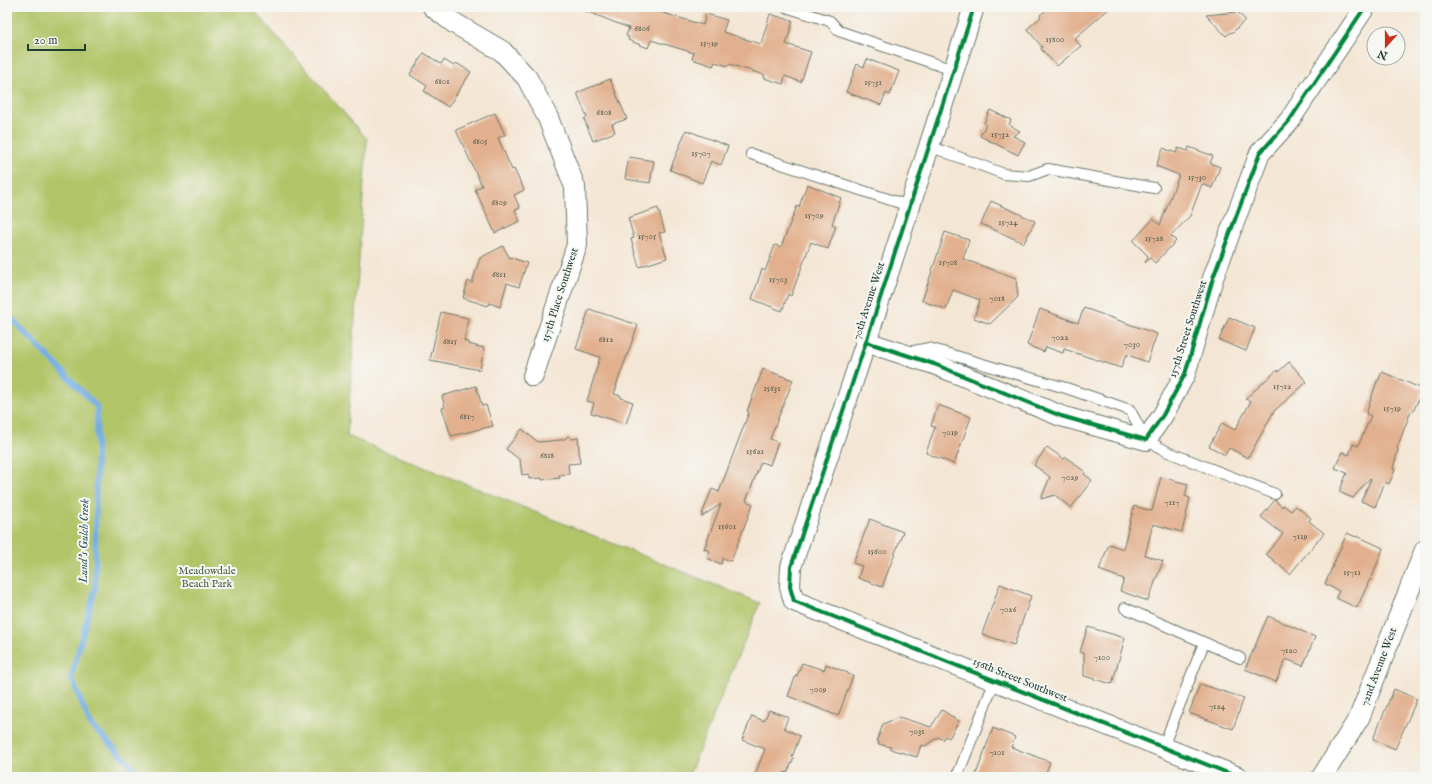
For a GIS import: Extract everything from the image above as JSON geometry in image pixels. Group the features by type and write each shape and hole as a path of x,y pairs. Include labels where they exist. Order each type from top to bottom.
{"street":[{"name":"157th Place Southwest","path":"433,7 454,23 502,52 527,78 548,118 575,187 577,245 533,376"},
{"name":"70th Avenue West","path":"794,601 790,587 791,567 866,342 974,7"},
{"name":"157th Street Southwest","path":"1146,440 1163,415 1185,374 1213,278 1260,153 1289,121 1365,7"},
{"path":"866,342 934,364 1061,416 1146,440"},
{"name":"72nd Avenue West","path":"1322,777 1359,718 1425,550"},
{"name":"156th Street Southwest","path":"794,601 1238,777"}],"lane":[{"path":"786,7 830,21 839,31 953,70"},
{"path":"929,146 1004,174 1029,176 1048,169 1154,188"},
{"path":"751,154 909,206"},
{"path":"904,354 929,348 1066,388 1130,410 1146,440 1168,452 1275,494"},
{"path":"1125,608 1240,658"},
{"path":"1164,747 1204,643"},
{"path":"957,777 995,680"}],"green space":[{"name":"Meadowdale Beach Park","path":"7,7 251,7 367,139 347,436 760,603 688,777 7,777"}],"building":[{"path":"578,7 661,7 660,12 703,25 706,14 727,20 723,32 761,44 770,14 793,21 786,44 811,52 801,82 785,76 783,84 764,78 765,75 729,64 728,66 715,62 713,66 692,59 694,53 651,40 648,48 628,40 629,37 626,36 629,28"},
{"path":"1050,7 1111,7 1074,39 1081,46 1057,66 1041,49 1042,47 1027,29"},
{"path":"1238,12 1245,20 1232,33 1231,32 1226,36 1206,15"},
{"path":"424,53 441,64 444,60 454,66 456,63 471,72 448,107 424,91 427,86 410,75"},
{"path":"867,59 899,71 890,95 886,93 881,105 846,92 857,64 864,67"},
{"path":"610,79 627,119 612,124 615,132 593,141 584,119 587,117 577,93"},
{"path":"990,110 1011,120 1009,125 1020,131 1013,136 1025,142 1018,155 980,136 986,125 984,123"},
{"path":"495,113 505,135 498,138 512,170 514,169 524,190 514,195 520,208 515,210 520,221 495,233 475,189 482,186 456,130"},
{"path":"686,130 728,146 721,165 711,161 702,183 670,170"},
{"path":"1189,147 1213,156 1210,163 1220,167 1212,188 1202,184 1190,216 1171,236 1176,241 1155,263 1150,258 1145,263 1148,256 1133,241 1153,219 1160,225 1179,175 1156,166 1163,148 1176,153 1178,148 1188,151"},
{"path":"629,157 654,161 650,183 625,179"},
{"path":"807,184 841,198 832,224 836,226 828,249 811,242 791,296 788,294 782,311 752,299 762,269 765,271 775,245 781,247 797,206 799,207"},
{"path":"991,201 1035,221 1024,243 981,224"},
{"path":"658,208 665,232 659,233 667,258 639,267 631,239 634,238 628,218"},
{"path":"945,232 969,240 963,259 1016,278 1018,297 990,324 974,318 980,300 953,290 946,309 922,301"},
{"path":"503,246 509,257 527,263 519,287 507,283 500,307 490,303 488,306 463,298 468,281 472,283 480,258"},
{"path":"1084,308 1157,334 1147,362 1126,355 1121,368 1064,349 1063,353 1046,347 1044,352 1027,345 1040,309 1078,323"},
{"path":"589,309 638,325 614,394 633,402 626,424 591,413 594,403 587,401 600,357 576,349"},
{"path":"441,312 468,318 464,341 468,342 468,344 484,348 480,370 430,360"},
{"path":"1229,317 1255,328 1246,351 1219,340"},
{"path":"1289,362 1307,382 1274,411 1248,458 1229,448 1225,455 1209,446 1222,423 1235,430 1251,401 1245,399 1277,370 1278,372"},
{"path":"763,369 793,380 770,439 778,442 770,465 761,462 746,501 753,504 731,561 723,558 721,564 707,558 710,551 704,549 721,504 701,517 712,489 719,492 749,412 747,411"},
{"path":"1382,372 1423,389 1413,412 1411,411 1397,448 1393,469 1395,470 1389,484 1385,482 1375,507 1361,501 1371,479 1370,478 1353,498 1339,492 1347,473 1335,468 1342,452 1349,455 1353,444 1358,446 1371,416 1366,414 1377,381"},
{"path":"476,386 482,406 486,405 493,426 451,436 442,408 445,407 442,396"},
{"path":"938,405 971,417 954,464 926,453 935,427 931,426"},
{"path":"522,429 538,442 561,440 568,436 572,439 578,438 580,463 568,464 569,474 559,475 560,478 542,480 542,478 529,479 528,474 522,475 520,460 506,449"},
{"path":"1047,447 1064,459 1066,457 1085,472 1084,474 1092,480 1071,508 1055,495 1041,499 1050,477 1034,465"},
{"path":"1161,477 1188,484 1185,496 1190,498 1182,532 1153,524 1145,555 1163,561 1148,601 1120,591 1124,579 1099,570 1109,544 1123,549 1134,506 1152,511"},
{"path":"1275,500 1282,507 1283,505 1291,511 1296,506 1311,518 1309,521 1324,533 1290,574 1266,554 1283,534 1261,517"},
{"path":"870,519 903,532 882,587 858,578 862,566 853,563"},
{"path":"1347,533 1383,548 1371,580 1370,579 1357,608 1336,598 1339,591 1325,584"},
{"path":"1000,584 1031,596 1014,645 982,634"},
{"path":"1268,616 1315,637 1303,666 1286,659 1276,682 1245,669"},
{"path":"1088,627 1125,638 1112,684 1084,676 1084,653 1080,652"},
{"path":"802,663 824,670 826,664 853,676 838,716 788,696"},
{"path":"1200,684 1244,698 1233,729 1189,713"},
{"path":"1394,689 1417,699 1395,749 1373,739"},
{"path":"769,710 788,717 784,728 800,736 792,757 794,758 787,773 785,772 783,777 754,777 765,749 742,740 752,716 764,721"},
{"path":"942,710 959,721 949,738 945,736 943,740 938,737 925,746 921,745 917,757 890,749 891,747 878,744 879,741 877,741 883,724 899,717 931,727"},
{"path":"993,728 1015,737 1011,747 1050,762 1044,777 975,777"}],"waterway":[{"name":"Lund's Gulch Creek","path":"7,314 97,407 95,589 71,677 90,724 143,777"}],"cycle path":[{"path":"974,7 866,342 791,567 790,587 794,601 1238,777"},
{"path":"866,342 934,364 1061,416 1146,440 1163,415 1185,374 1213,278 1260,153 1289,121 1365,7"}]}
